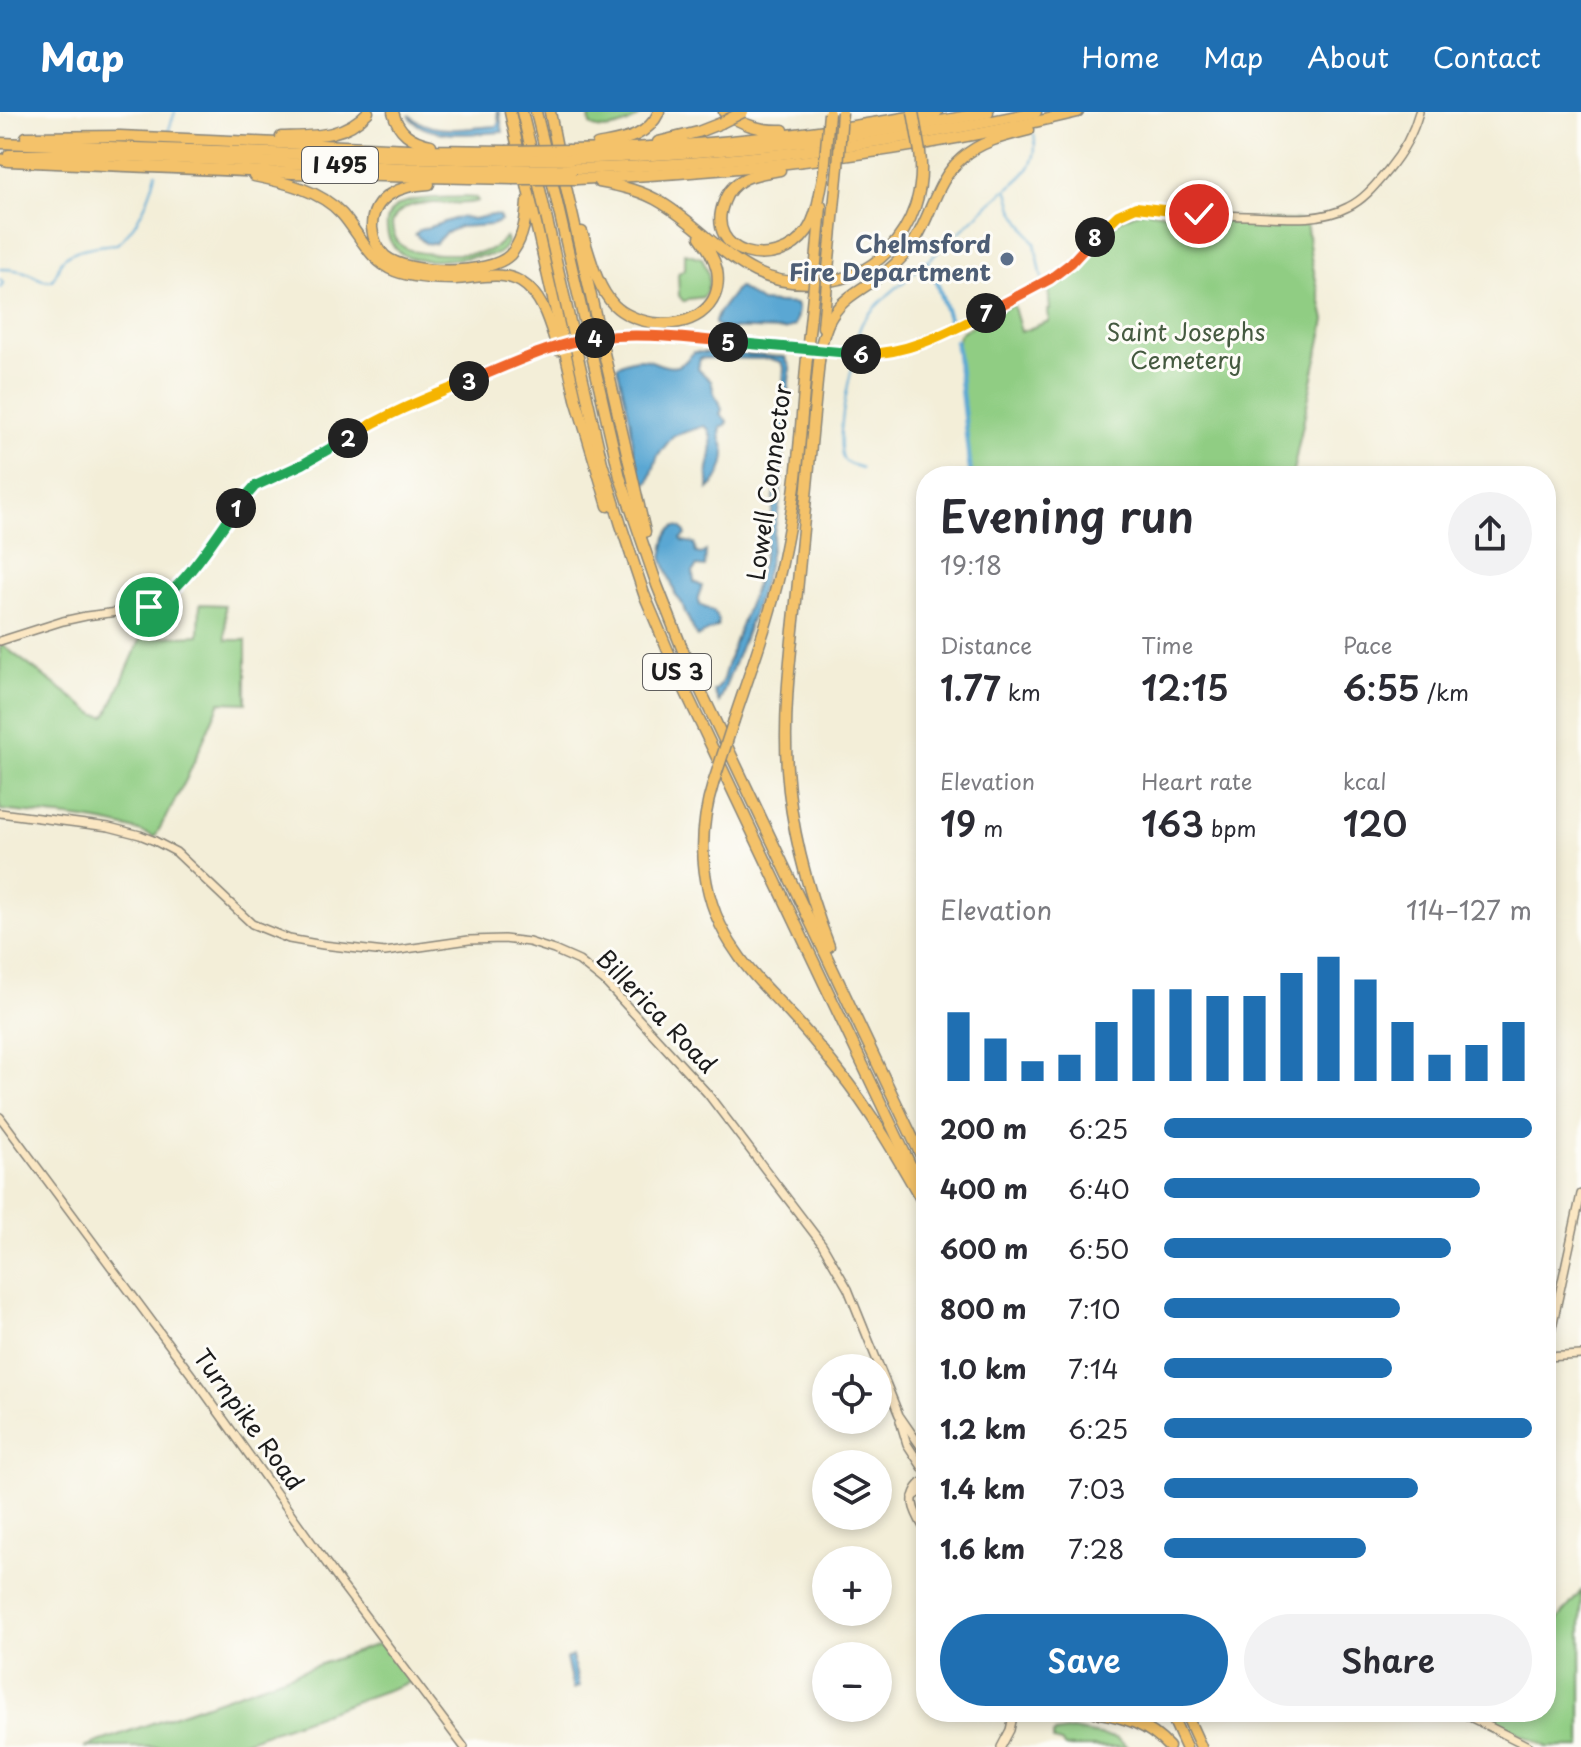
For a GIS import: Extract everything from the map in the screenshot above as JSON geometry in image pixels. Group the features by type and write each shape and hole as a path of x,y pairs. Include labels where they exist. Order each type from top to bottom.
{"highway":[{"path":"0,140 71,135 155,153 170,153 203,140 329,135 353,126 368,112"},
{"path":"393,112 401,131 418,142 477,150 509,165"},
{"path":"508,112 584,431"},
{"name":"US 3","path":"522,112 602,463 633,564 682,684 916,1177"},
{"name":"US 3","path":"536,112 618,469 657,585 689,666 916,1145"},
{"path":"550,112 657,585"},
{"path":"573,164 636,136 649,127 659,112"},
{"path":"573,164 599,149 674,139 744,112"},
{"name":"Lowell Connector","path":"829,112 786,546 772,605 713,784 704,822 703,850 708,893 723,930 745,965 808,1033 859,1097 916,1190"},
{"name":"Lowell Connector","path":"842,112 787,687 787,768 795,832 809,888 858,1023"},
{"path":"573,164 663,204 738,263 768,278 788,282 832,281 870,266 883,256 908,225 919,194 921,172 913,112"},
{"path":"599,149 805,134 937,112"},
{"path":"573,164 781,145 988,112"},
{"path":"229,169 371,176 509,165 713,162 906,137 1036,112"},
{"path":"824,172 810,226 789,248 770,255 754,255 735,247 726,236 721,220 722,205 729,192 740,182 755,175 1078,112"},
{"path":"821,345 829,321 843,302 889,270 912,246 942,182 960,159 993,139 1092,112"},
{"path":"723,118 765,130 869,124"},
{"path":"203,140 477,150"},
{"path":"0,157 8,161 170,153 286,184 322,198 345,217 376,259 393,271 438,279 502,275 523,283 537,298 546,315 620,543 656,624"},
{"name":"I 495","path":"170,153 410,158 509,165"},
{"path":"526,184 527,209 522,235 511,254 496,264 448,270 416,268 393,261 376,245 372,231 375,212 383,200 396,190 509,165 573,164 709,171 852,155"},
{"path":"565,185 605,293 620,310 643,321 666,324 689,320 706,308 714,295 717,280 715,263 703,240 687,222"},
{"path":"1134,1722 1154,1733 1169,1747"},
{"path":"1175,1722 1186,1747"},
{"path":"1190,1722 1201,1747"}],"main road":[{"path":"0,641 63,621 158,603 182,579 255,486 303,464 399,410 545,350 614,336 666,336 849,354 875,354 906,348 950,331 1050,279 1071,263 1113,219 1130,208 1284,217 1314,216 1346,208 1371,190 1403,152 1419,112"},
{"name":"Billerica Road","path":"0,813 109,827 155,841 176,852 252,924 289,939 385,952 469,940 504,939 529,942 579,961 604,981 707,1093 822,1244 848,1289 899,1415 907,1444 916,1458"},
{"name":"Turnpike Road","path":"0,1117 464,1747"},
{"path":"1556,1310 1581,1194"},
{"path":"1556,1356 1581,1355"},
{"name":"Billerica Road","path":"899,1415 916,1440"},
{"path":"916,1488 913,1497 916,1514"},
{"path":"1001,1747 1012,1722"},
{"path":"1480,1722 1530,1747"}],"green space":[{"path":"589,112 643,112 626,124 603,129 590,125"},
{"path":"463,197 478,201 408,206 392,222 397,240 402,246 417,252 461,254 492,249 506,237 507,243 501,252 425,260 408,257 393,245 388,235 387,221 392,211 401,204 426,198"},
{"name":"Saint Josephs Cemetery","path":"1146,211 1204,219 1306,221 1325,320 1294,466 969,466 957,352 961,332 1013,304 1021,332 1049,321 1048,286 1062,277 1120,220"},
{"path":"685,253 702,258 709,282 704,297 684,302 679,296 678,274 685,269"},
{"path":"200,604 225,605 226,640 246,640 246,703 220,702 186,780 155,837 98,821 0,810 0,646 96,715 105,716 141,638 199,635"},
{"path":"1581,1591 1581,1747 1547,1747 1497,1722 1556,1722 1556,1622"},
{"path":"381,1643 410,1682 228,1747 84,1747"},
{"path":"1072,1730 1116,1738 1128,1747 1065,1747 1053,1741 1055,1733"}],"water":[{"path":"497,112 503,132 466,134 426,129 409,115 429,126 463,129 497,126"},
{"path":"499,216 501,221 492,225 459,227 445,233 435,244 425,243 415,234 460,217 473,219"},
{"path":"738,287 761,302 796,304 795,325 785,330 721,328 715,324 719,312"},
{"path":"694,352 785,357 790,368 780,501 767,570 719,703 714,691 723,679 765,550 777,472 784,367 781,362 771,359 700,358 698,369 711,381 722,409 720,415 727,421 720,432 725,453 720,473 708,489 712,446 709,430 704,426 673,436 658,455 649,482 642,484 617,366 640,359 676,366"},
{"path":"676,526 686,535 682,541 694,543 696,553 706,551 705,567 697,566 693,571 694,582 702,586 698,597 700,605 714,612 719,621 717,627 697,637 676,596 662,557 666,537"},
{"path":"572,1656 579,1687 573,1689 566,1659"}],"waterway":[{"path":"168,132 175,112"},
{"path":"855,349 862,323 871,312 1030,167 1035,147 1034,134"},
{"path":"0,269 51,281 62,260 69,255 117,244 142,212 156,173"},
{"path":"1008,191 1013,209 1035,243 1042,278"},
{"path":"926,263 933,271 949,320"},
{"path":"0,279 3,283 0,288"},
{"path":"956,341 970,466"},
{"path":"854,361 843,412 841,442 845,461 862,468"}],"place":[{"name":"Chelmsford Fire Department","path":"1007,259"}],"route":[{"path":"149,607 166,597 182,579 255,486 303,464 399,410 545,350 587,339 639,335 849,354 894,351 939,336 1042,284 1071,263 1118,215 1130,208 1149,207 1199,214"}]}
